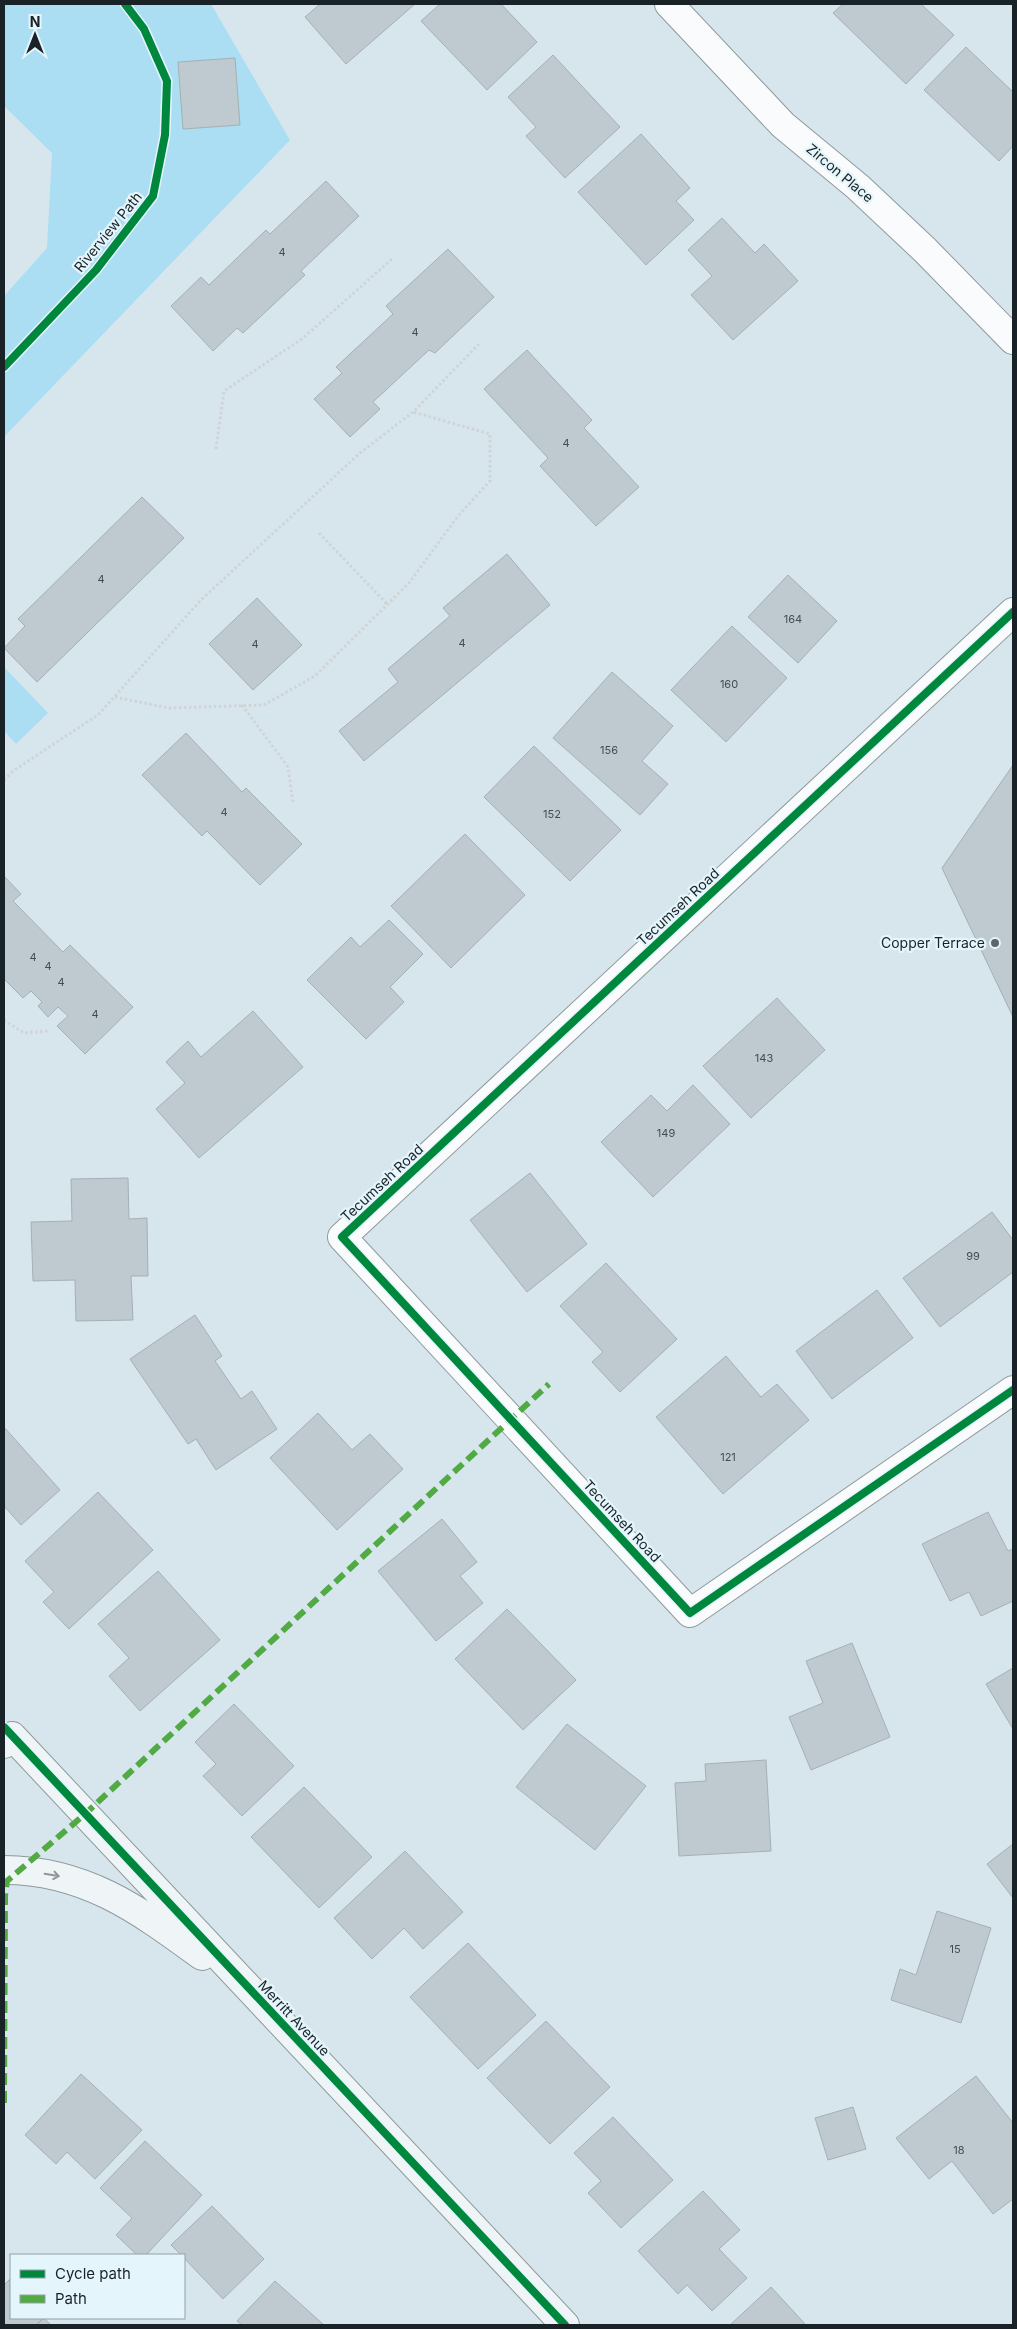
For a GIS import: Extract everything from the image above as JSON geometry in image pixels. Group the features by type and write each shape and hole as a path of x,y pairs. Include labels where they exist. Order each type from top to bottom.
{"street":[{"name":"Zircon Place","path":"669,4 783,125 865,194 925,250 1013,340"},
{"name":"Tecumseh Road","path":"1013,612 342,1237 690,1613 1013,1390"},
{"name":"Merritt Avenue","path":"7,1736 241,1980 565,2325"},
{"path":"4,1870 22,1870 66,1877 104,1892 131,1906 208,1961 241,1980"}],"path":[{"path":"216,449 224,390 302,339 392,259"},
{"path":"4,780 13,771 98,715 200,600 353,460 413,412 479,344"},
{"path":"115,697 169,708 264,705 315,676 409,583 458,516 490,481 490,434 413,412"},
{"path":"319,533 387,604"},
{"path":"242,705 288,767 293,803"},
{"path":"4,1020 24,1033 49,1031"}],"shaded area":[{"path":"4,4 211,4 290,140 4,437 4,296 47,248 52,153 4,106"},
{"path":"4,667 48,713 16,744 4,731"}],"building":[{"path":"320,4 415,4 346,64 305,17"},
{"path":"440,4 501,4 537,42 487,90 421,21"},
{"path":"843,4 921,4 954,35 906,84 833,13"},
{"path":"966,47 1013,92 1013,146 999,161 924,90"},
{"path":"553,55 620,127 565,178 526,136 536,127 508,97"},
{"path":"235,58 240,125 183,129 178,62"},
{"path":"641,134 690,188 676,201 694,220 646,265 578,192"},
{"path":"326,181 359,216 301,271 305,275 243,333 237,328 213,351 171,306 201,277 209,285 266,230 270,234"},
{"path":"722,218 755,253 764,244 798,281 733,340 691,295 712,276 688,250"},
{"path":"448,249 494,297 435,353 429,350 373,402 380,409 350,437 314,399 342,373 336,367 393,314 386,306"},
{"path":"527,350 592,420 584,428 639,487 596,526 540,466 548,458 484,389"},
{"path":"142,497 184,538 37,682 4,648 25,626 18,619"},
{"path":"507,554 550,605 364,761 339,731 398,682 388,669 450,616 443,608"},
{"path":"788,575 837,621 798,663 748,617"},
{"path":"257,598 302,645 253,690 209,644"},
{"path":"732,626 787,678 726,742 671,690"},
{"path":"612,672 673,726 642,761 668,784 640,815 553,738"},
{"path":"186,733 242,792 246,788 302,844 260,885 207,831 202,836 142,775"},
{"path":"534,746 621,830 570,881 484,797"},
{"name":"Copper Terrace","path":"1013,765 1013,1017 942,868"},
{"path":"465,834 525,895 451,968 391,906"},
{"path":"4,876 21,894 13,901 63,952 70,945 133,1007 85,1054 57,1026 68,1016 58,1007 48,1017 38,1006 42,1002 31,991 23,998 4,979"},
{"path":"389,920 423,954 390,987 404,1002 366,1039 307,980 351,937 360,947"},
{"path":"777,998 825,1050 751,1118 703,1066"},
{"path":"253,1011 303,1067 199,1158 156,1109 185,1083 166,1062 188,1041 201,1057"},
{"path":"693,1085 730,1124 653,1197 601,1142 651,1095 667,1111"},
{"path":"530,1173 587,1244 527,1292 470,1220"},
{"path":"128,1178 129,1219 147,1218 148,1276 131,1276 133,1320 76,1321 75,1280 33,1281 31,1222 72,1221 71,1179"},
{"path":"992,1212 1013,1240 1013,1272 940,1327 903,1278"},
{"path":"606,1263 677,1339 620,1392 592,1362 603,1352 560,1306"},
{"path":"877,1290 913,1338 832,1399 796,1351"},
{"path":"195,1315 222,1356 215,1361 241,1399 252,1391 277,1429 216,1470 196,1439 188,1444 130,1359"},
{"path":"726,1356 761,1397 777,1384 809,1420 723,1494 656,1417"},
{"path":"318,1413 352,1450 370,1434 403,1469 337,1530 270,1458"},
{"path":"4,1427 60,1490 21,1525 4,1506"},
{"path":"98,1492 153,1550 69,1629 43,1602 54,1592 25,1561"},
{"path":"988,1512 1008,1551 1013,1549 1013,1601 981,1616 969,1592 950,1601 922,1544"},
{"path":"442,1519 477,1562 460,1576 483,1603 436,1641 378,1571"},
{"path":"158,1571 220,1640 140,1711 109,1676 129,1658 98,1624"},
{"path":"507,1609 576,1680 523,1730 455,1659"},
{"path":"852,1643 890,1737 811,1770 789,1717 823,1703 806,1661"},
{"path":"1013,1668 1013,1729 986,1684"},
{"path":"234,1704 294,1766 242,1816 203,1776 216,1764 195,1742"},
{"path":"567,1724 646,1786 595,1850 516,1787"},
{"path":"766,1760 771,1851 679,1856 675,1783 706,1781 705,1764"},
{"path":"304,1787 372,1857 319,1908 251,1837"},
{"path":"1013,1844 1013,1898 987,1864"},
{"path":"405,1851 463,1912 423,1949 404,1928 372,1959 334,1918"},
{"path":"937,1911 991,1928 961,2023 891,2000 900,1969 916,1975"},
{"path":"468,1943 536,2015 478,2069 410,1997"},
{"path":"546,2021 610,2087 550,2144 487,2078"},
{"path":"81,2074 142,2130 95,2179 67,2152 56,2164 25,2135"},
{"path":"976,2076 1013,2123 1013,2199 993,2214 952,2161 929,2179 896,2138"},
{"path":"853,2107 866,2149 828,2160 815,2118"},
{"path":"613,2117 673,2180 621,2228 588,2193 601,2181 574,2153"},
{"path":"145,2141 202,2195 147,2254 136,2254 116,2235 132,2218 100,2188"},
{"path":"703,2191 740,2230 719,2249 747,2278 712,2311 687,2285 678,2294 638,2251"},
{"path":"212,2206 264,2259 223,2299 185,2259 185,2254 180,2254 171,2245"},
{"path":"10,2279 10,2319 43,2319 36,2325 4,2325 4,2285"},
{"path":"275,2281 324,2325 242,2325 237,2321"},
{"path":"771,2287 806,2325 731,2324"},
{"path":"45,2319 51,2325 36,2325"}],"marked path":[{"path":"4,2103 5,1896 7,1881 85,1814 549,1384"}],"cycle path":[{"name":"Riverview Path","path":"4,367 96,270 153,196 165,135 167,81 144,29 125,4"},
{"path":"1013,612 342,1237 690,1613 1013,1390"},
{"path":"4,1727 565,2325"}],"place":[{"name":"Copper Terrace","path":"995,943"}]}
